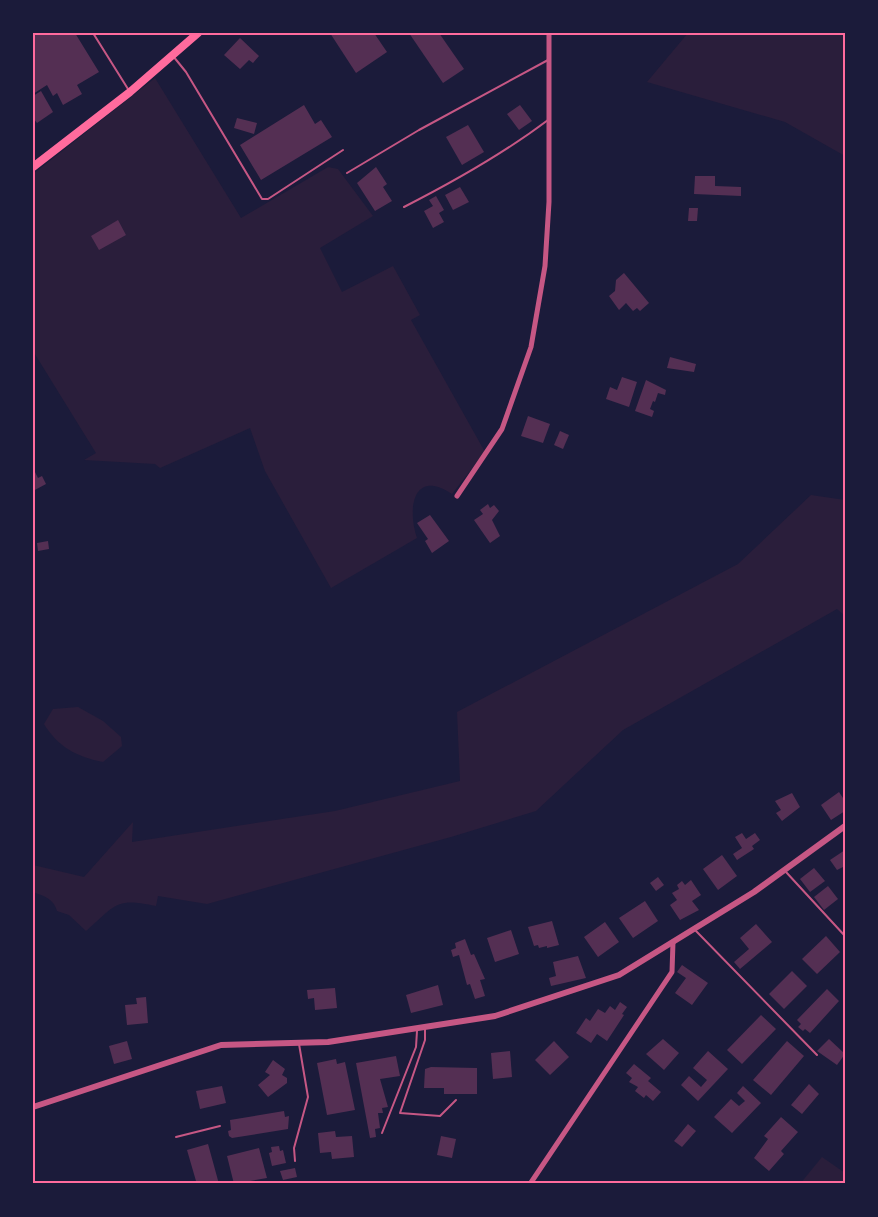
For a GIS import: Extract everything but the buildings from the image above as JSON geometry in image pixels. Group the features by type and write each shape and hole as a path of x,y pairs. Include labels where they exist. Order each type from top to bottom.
{"main road":[{"path":"33,167 130,92 198,33"}],"street":[{"path":"457,496 502,429 531,346 545,266 549,202 549,33"},
{"path":"33,1107 221,1045 328,1041 495,1016 619,975 784,870 845,826"},
{"path":"530,1184 672,972 673,942"}],"lane":[{"path":"93,33 130,92"},
{"path":"173,56 186,72 262,200 268,199 343,150"},
{"path":"347,173 419,130 548,60"},
{"path":"404,207 465,176 516,145 548,120"},
{"path":"784,870 845,936"},
{"path":"694,929 817,1055"},
{"path":"426,1026 425,1040 400,1113 440,1116 456,1100"},
{"path":"382,1133 416,1047 417,1028"},
{"path":"295,1161 294,1148 308,1097 299,1042"},
{"path":"176,1137 220,1126"}],"shaded area":[{"path":"688,33 845,33 845,156 785,122 647,82"},
{"path":"155,78 241,218 328,167 338,169 373,216 320,248 342,292 393,266 420,315 411,320 485,452 452,494 439,487 429,486 421,489 416,495 413,515 417,538 331,588 265,471 250,428 160,468 155,464 84,460 96,453 33,351 33,174"},
{"path":"811,495 845,500 845,616 837,609 623,730 536,811 451,837 207,904 158,896 156,906 124,903 111,909 86,931 69,915 57,911 48,899 33,892 33,865 84,877 133,822 132,842 335,811 460,781 457,712 738,564"},
{"path":"78,707 103,721 121,737 122,746 103,762 69,750 55,739 44,724 53,709"},
{"path":"822,1157 845,1173 845,1184 800,1184"}]}
